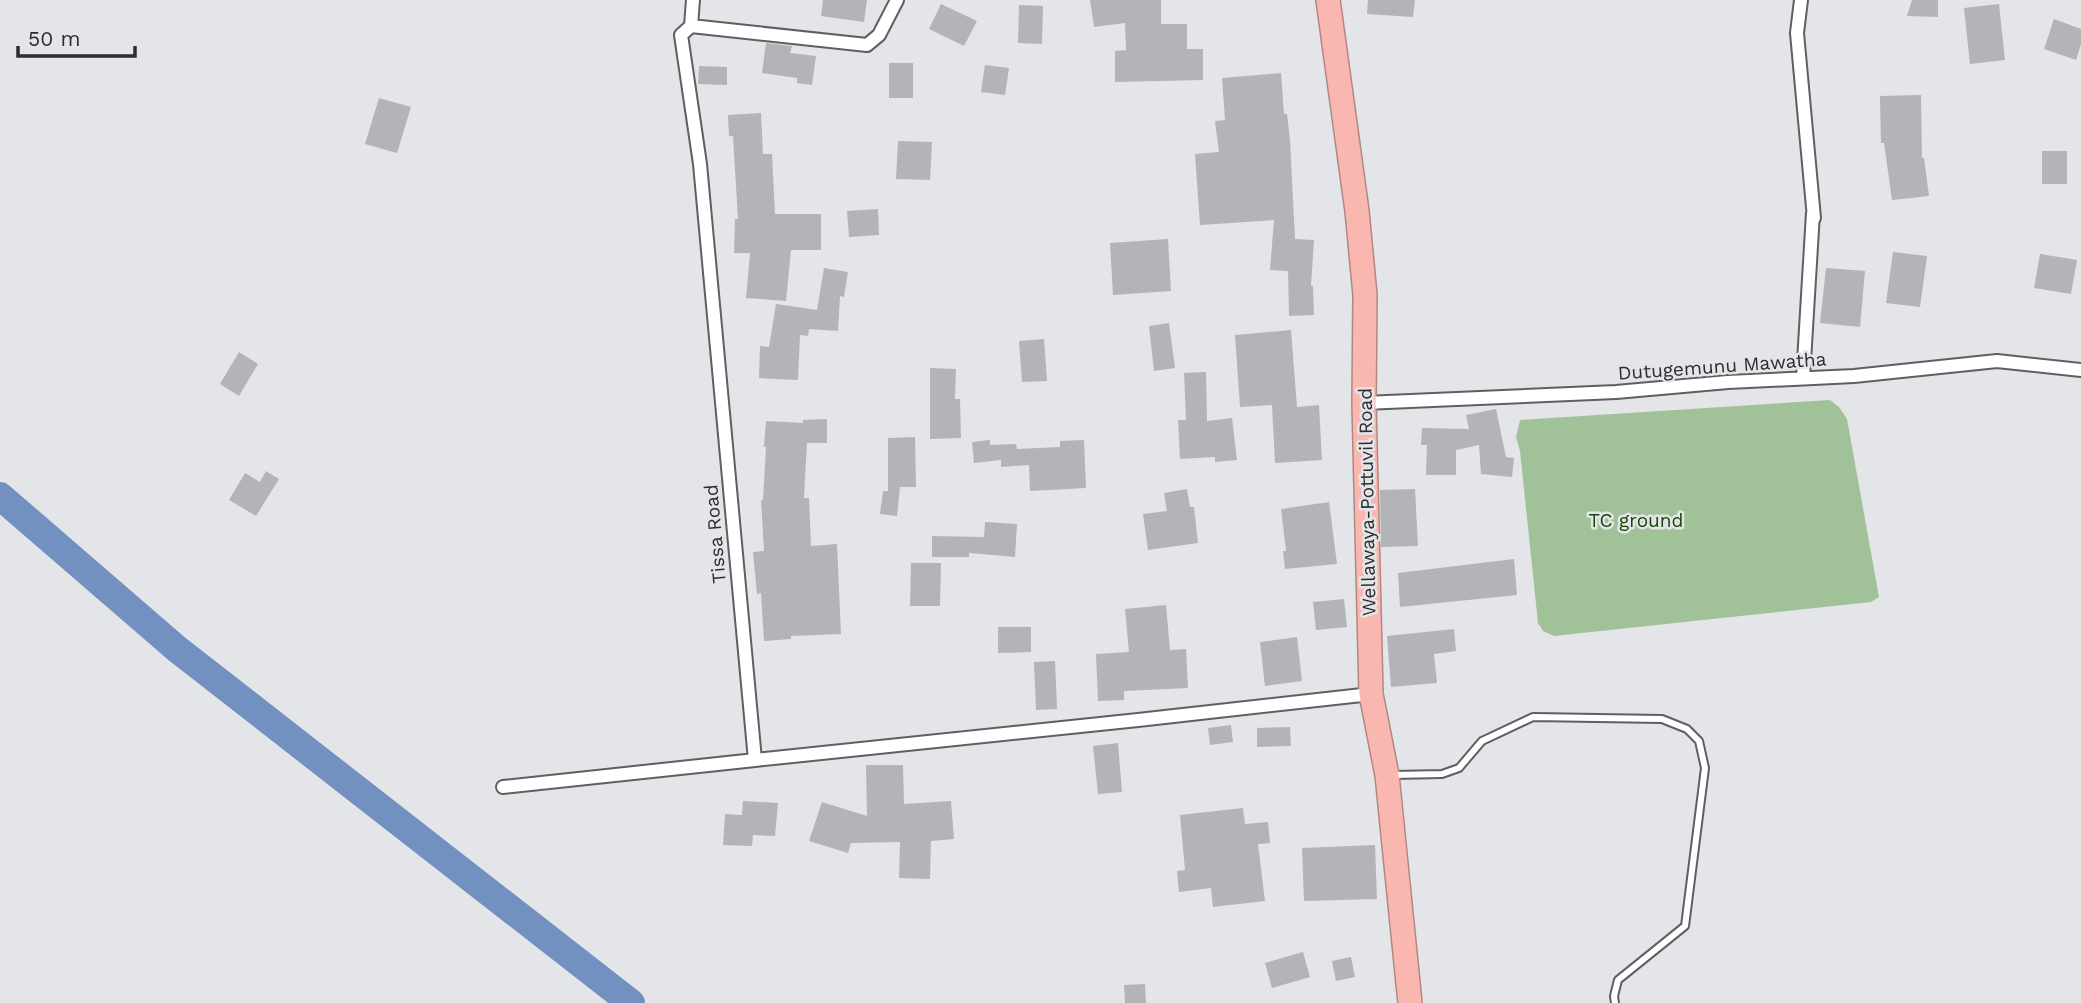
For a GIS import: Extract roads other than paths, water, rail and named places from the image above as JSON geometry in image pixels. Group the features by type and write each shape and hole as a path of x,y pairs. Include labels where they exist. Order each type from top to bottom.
{"highway":[{"name":"Wellawaya-Pottuvil Road","path":"1328,0 1357,211 1365,295 1364,403 1371,694 1387,775 1410,1003"}],"street":[{"path":"693,0 691,26 867,45 879,35 897,0"},
{"path":"1801,0 1797,33 1814,212 1803,379"},
{"name":"Tissa Road","path":"691,26 681,35 700,164 755,760"},
{"name":"Dutugemunu Mawatha","path":"1364,403 1616,392 1728,382 1854,376 1997,361 2081,370"},
{"path":"503,788 1371,694"}],"lane":[{"path":"1387,775 1442,774 1459,768 1482,741 1533,716 1662,719 1687,729 1699,741 1705,768 1685,926 1618,980 1615,1003"}],"waterway":[{"path":"0,496 177,649 631,1003"}],"park label":[{"name":"TC ground","path":"1636,520"}]}
